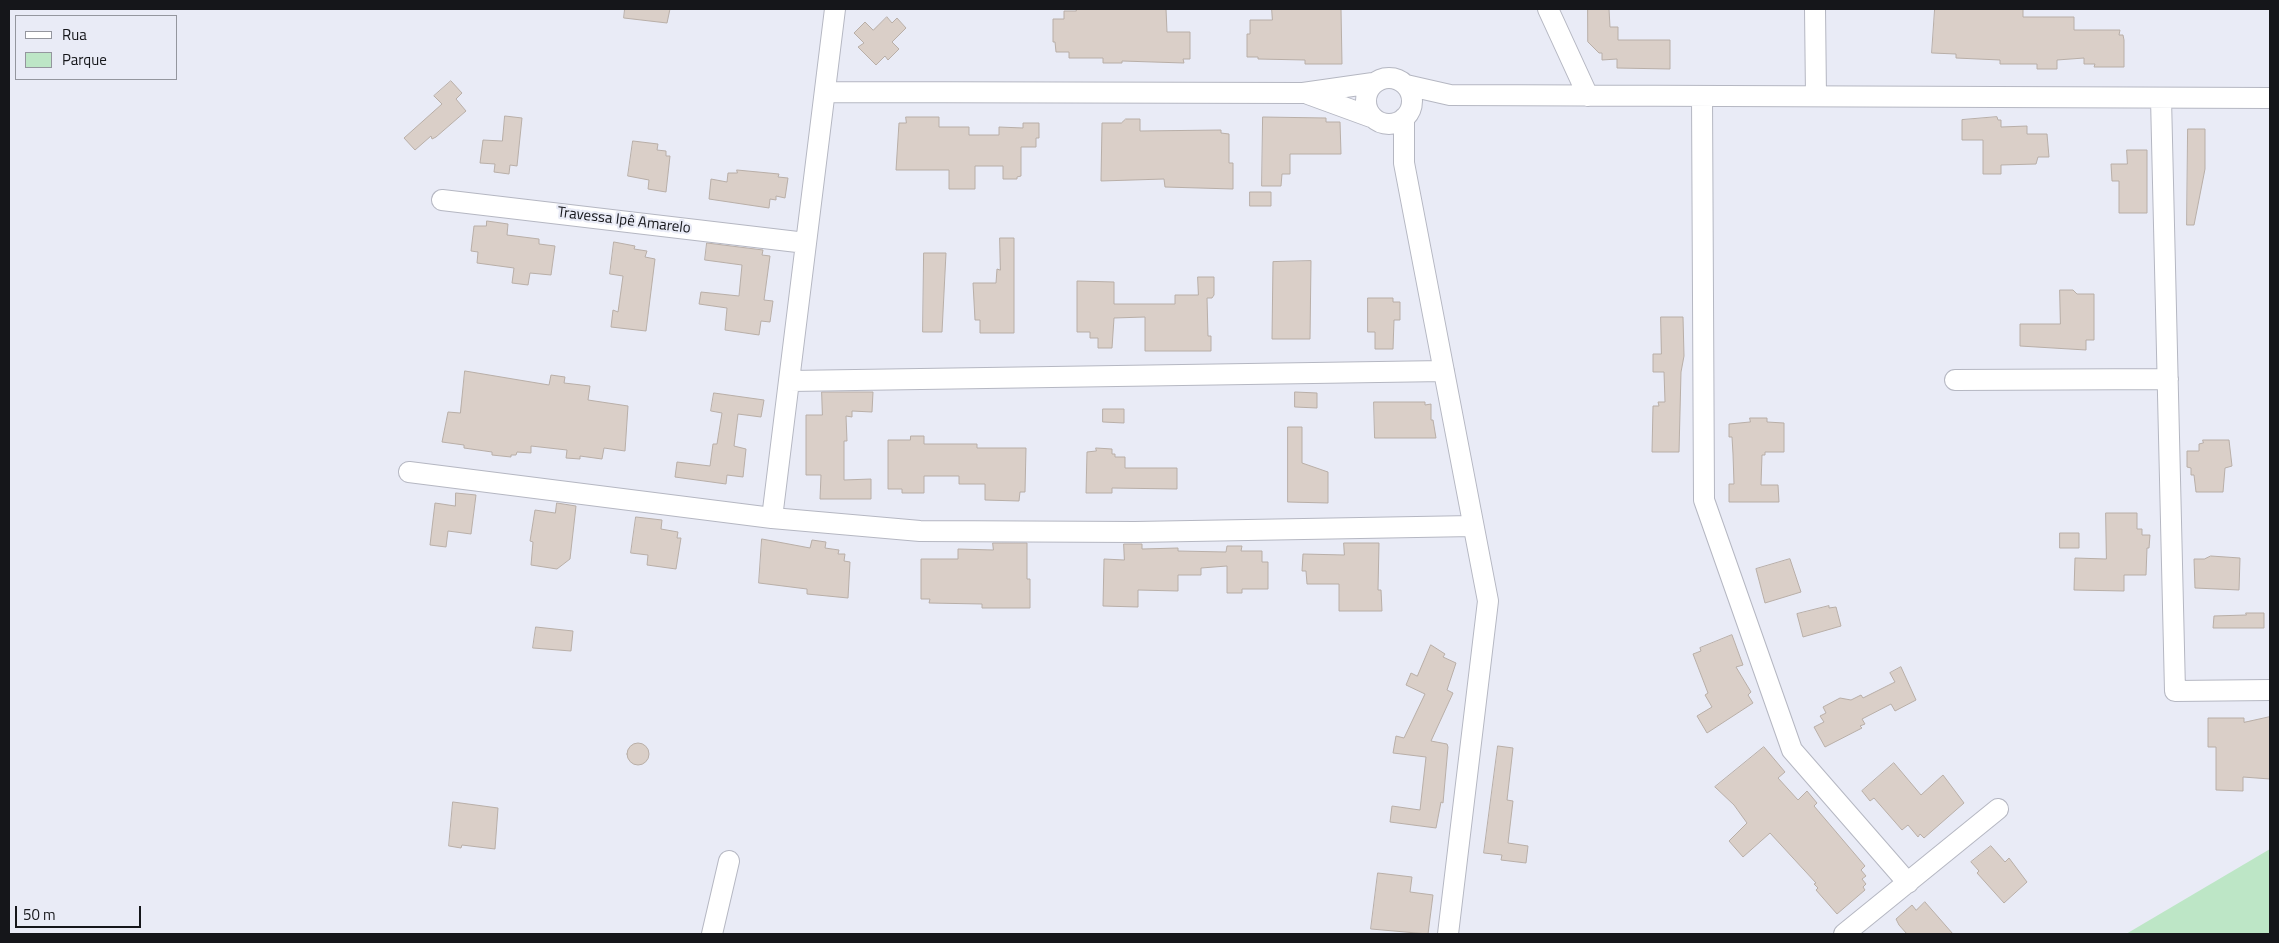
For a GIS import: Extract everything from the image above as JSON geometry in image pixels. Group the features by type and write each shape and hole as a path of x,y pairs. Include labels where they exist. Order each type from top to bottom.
{"street":[{"path":"772,518 835,9"},
{"path":"1548,9 1588,96"},
{"path":"1815,9 1816,96"},
{"path":"825,92 1303,93 1373,83 1390,77 1406,85 1450,95 2270,98"},
{"path":"1373,83 1365,100 1404,163"},
{"path":"1406,85 1412,98 1408,113 1404,163 1488,601 1448,934"},
{"path":"1303,93 1377,120 1397,122 1408,113 1450,95"},
{"path":"1702,96 1704,500 1792,750 1908,883"},
{"path":"2161,98 2175,691 2270,690"},
{"name":"Travessa Ipê Amarelo","path":"442,200 806,242"},
{"path":"790,381 1444,371"},
{"path":"1955,380 2168,378"},
{"path":"409,472 772,518 920,532 1135,532 1473,526"},
{"path":"1844,934 1998,809"},
{"path":"712,934 729,861"}],"green space":[{"path":"2270,849 2270,934 2126,934"}],"building":[{"path":"625,9 670,9 667,23 624,18"},
{"path":"1076,9 1166,9 1167,32 1190,32 1190,59 1183,59 1184,63 1122,61 1122,63 1103,63 1103,58 1069,58 1069,52 1056,52 1055,42 1053,42 1053,19 1064,19 1064,11 1076,11"},
{"path":"1272,9 1341,9 1342,64 1305,64 1305,60 1247,57 1247,34 1250,34 1250,20 1272,20"},
{"path":"1588,9 1609,9 1610,27 1618,27 1618,40 1670,40 1670,69 1617,68 1617,59 1602,60 1602,53 1599,53 1588,42"},
{"path":"1935,9 2023,9 2023,17 2074,17 2074,30 2120,30 2119,35 2123,35 2124,40 2124,67 2094,67 2095,64 2084,64 2084,58 2057,60 2057,69 2037,69 2037,64 2000,64 2000,60 1956,58 1956,54 1932,53"},
{"path":"887,17 892,23 897,18 906,28 892,42 899,49 888,60 885,56 876,65 858,47 864,43 854,33 865,22 873,30"},
{"path":"451,81 462,93 456,99 466,111 436,137 432,139 431,136 415,150 404,138 442,104 434,96"},
{"path":"505,116 522,118 517,166 510,165 509,174 494,172 495,164 480,163 483,140 502,141"},
{"path":"906,117 939,117 939,127 969,127 969,135 999,135 999,127 1023,128 1023,123 1039,123 1039,138 1036,138 1036,147 1021,147 1021,176 1017,177 1017,179 1003,179 1003,166 975,166 975,189 949,189 949,170 896,170 899,123 906,123"},
{"path":"1263,117 1326,118 1326,122 1340,122 1341,154 1290,154 1290,174 1282,174 1281,186 1262,186"},
{"path":"1997,117 1998,120 2001,120 2001,127 2027,126 2027,134 2047,134 2049,157 2038,157 2036,164 2001,165 2001,174 1983,174 1983,140 1962,140 1962,120"},
{"path":"1126,119 1140,119 1140,131 1221,130 1221,133 1229,134 1229,163 1233,163 1233,189 1165,187 1164,179 1101,181 1102,123 1121,123"},
{"path":"2188,129 2205,129 2205,169 2194,225 2187,225"},
{"path":"633,141 658,144 657,150 666,151 666,156 670,156 666,192 648,189 649,180 628,176"},
{"path":"2127,150 2147,150 2147,213 2119,213 2119,181 2112,181 2111,164 2127,164"},
{"path":"737,170 779,174 778,177 788,178 785,198 776,196 776,200 770,199 769,208 709,199 711,179 727,182 728,173 737,173"},
{"path":"1250,192 1271,192 1271,206 1250,206"},
{"path":"487,221 508,224 507,235 539,239 539,244 555,246 551,275 530,273 528,285 512,283 514,268 477,263 478,252 471,251 474,226 486,226"},
{"path":"1000,238 1014,238 1014,333 980,333 980,320 975,320 973,283 996,283 997,269 1000,270"},
{"path":"614,242 635,246 634,249 647,251 645,257 655,259 646,331 611,327 613,310 618,312 623,276 610,274"},
{"path":"707,243 763,250 762,255 770,256 764,300 773,301 770,322 761,321 759,335 725,330 727,308 699,304 701,292 739,296 742,265 705,260"},
{"path":"924,253 946,253 942,332 923,332"},
{"path":"1311,261 1310,339 1272,339 1273,262"},
{"path":"1198,277 1214,277 1214,295 1212,298 1207,298 1208,336 1211,336 1211,351 1145,351 1145,317 1114,318 1112,348 1098,348 1098,338 1090,338 1090,332 1077,332 1077,281 1114,282 1114,304 1175,304 1175,295 1198,295"},
{"path":"2060,290 2073,290 2077,294 2094,294 2094,340 2086,340 2086,350 2020,346 2020,324 2060,324"},
{"path":"1368,298 1393,298 1393,302 1400,302 1400,320 1394,320 1393,349 1375,349 1375,332 1368,332"},
{"path":"1661,317 1683,317 1684,356 1681,372 1679,452 1652,452 1653,406 1659,406 1658,402 1665,402 1664,372 1653,372 1653,354 1661,354"},
{"path":"465,371 549,385 551,375 565,377 564,383 590,386 588,400 628,406 625,451 604,448 602,459 580,456 580,459 566,458 567,450 531,446 531,453 517,452 516,455 511,455 511,457 492,455 492,452 464,448 464,445 442,442 448,412 460,413"},
{"path":"822,392 873,392 872,412 852,411 852,417 846,416 847,441 844,441 844,480 871,479 871,499 820,499 821,475 806,475 806,415 822,415"},
{"path":"1295,392 1317,393 1317,408 1295,407"},
{"path":"714,393 764,400 761,417 738,414 734,446 746,449 743,477 727,475 726,484 675,477 677,462 710,466 713,444 717,444 722,413 711,411"},
{"path":"1374,402 1425,402 1425,405 1431,404 1431,420 1433,420 1436,438 1375,438"},
{"path":"1103,409 1124,409 1124,423 1103,422"},
{"path":"1750,418 1767,418 1767,422 1784,423 1784,452 1765,452 1765,455 1762,455 1761,485 1778,485 1779,502 1729,502 1729,484 1734,484 1732,437 1729,437 1729,424 1750,422"},
{"path":"1288,427 1302,427 1302,463 1328,472 1328,503 1288,502"},
{"path":"911,436 924,436 924,444 977,444 977,448 1026,448 1025,492 1020,492 1019,501 985,500 985,484 959,484 959,476 924,476 924,493 902,493 902,489 888,489 888,440 910,440"},
{"path":"2203,440 2229,440 2232,466 2225,468 2223,492 2196,492 2194,475 2191,475 2191,468 2187,467 2187,451 2199,451 2199,444 2203,443"},
{"path":"1096,448 1112,449 1112,454 1115,454 1115,457 1125,457 1125,468 1177,468 1177,489 1112,488 1112,493 1086,493 1087,452 1096,451"},
{"path":"456,493 476,495 471,534 448,531 446,547 430,545 435,503 455,506"},
{"path":"557,503 576,506 570,559 557,569 531,565 533,542 530,541 535,510 555,513"},
{"path":"2106,513 2137,513 2137,529 2142,529 2142,535 2150,535 2149,548 2147,548 2146,575 2124,575 2124,591 2074,590 2075,558 2106,559"},
{"path":"636,517 662,520 661,529 678,532 677,538 681,538 676,569 647,565 648,555 631,553"},
{"path":"2060,533 2079,533 2079,548 2060,548"},
{"path":"762,539 810,548 812,540 826,542 825,548 839,550 838,554 845,554 844,561 850,562 848,598 807,594 807,589 759,583"},
{"path":"993,543 1027,543 1027,579 1030,579 1030,608 982,608 982,604 929,603 930,599 921,599 921,559 958,559 958,549 993,550"},
{"path":"1344,543 1379,543 1378,590 1381,590 1382,611 1339,611 1339,584 1307,584 1306,571 1302,571 1303,554 1344,555"},
{"path":"1124,544 1142,544 1142,549 1178,548 1178,551 1226,552 1227,546 1242,546 1241,551 1262,551 1262,562 1268,562 1268,589 1242,589 1242,593 1227,593 1227,566 1201,568 1201,575 1178,575 1178,591 1138,590 1138,607 1103,606 1104,559 1124,560"},
{"path":"2211,556 2240,558 2239,590 2195,588 2194,559 2204,559"},
{"path":"1790,559 1801,592 1765,603 1756,569"},
{"path":"1829,606 1829,608 1836,607 1841,626 1803,637 1797,614"},
{"path":"2246,613 2264,613 2264,628 2213,628 2214,616 2246,615"},
{"path":"536,627 573,631 571,651 533,648"},
{"path":"1732,635 1743,665 1736,667 1751,692 1748,695 1753,703 1707,733 1697,716 1712,707 1705,695 1708,693 1693,654 1701,651 1700,648"},
{"path":"1431,645 1445,654 1443,657 1456,663 1447,690 1453,693 1431,741 1447,744 1448,747 1443,803 1441,802 1436,828 1390,822 1392,806 1420,810 1426,757 1393,753 1396,736 1404,738 1425,694 1406,685 1411,673 1417,676"},
{"path":"1901,667 1916,700 1895,711 1891,704 1862,719 1865,724 1860,726 1862,728 1825,747 1814,727 1824,722 1820,716 1826,713 1823,707 1840,698 1851,700 1861,695 1863,698 1895,682 1890,673"},
{"path":"2270,717 2270,779 2243,777 2243,791 2216,790 2216,747 2208,747 2208,718 2244,718 2244,722"},
{"path":"638,743 646,746 649,754 646,762 638,765 630,762 627,754 630,746"},
{"path":"1498,746 1513,748 1507,800 1513,801 1508,843 1528,846 1526,863 1501,860 1502,855 1484,853"},
{"path":"1764,747 1785,772 1778,778 1798,800 1807,791 1817,803 1814,806 1865,866 1861,870 1866,876 1862,879 1866,884 1863,887 1865,890 1837,914 1816,890 1818,888 1814,884 1816,883 1770,833 1743,857 1729,841 1747,823 1734,805 1715,787"},
{"path":"1894,763 1921,795 1943,775 1964,803 1924,838 1920,834 1918,837 1908,825 1902,830 1874,798 1870,801 1862,791"},
{"path":"453,802 498,808 495,849 462,845 461,848 449,846"},
{"path":"1991,846 2005,862 2009,858 2027,882 2004,903 1977,873 1979,871 1971,862"},
{"path":"1378,873 1412,877 1410,892 1433,895 1428,934 1371,929"},
{"path":"1925,902 1953,934 1907,934 1899,925 1896,919 1912,905 1916,910"}]}
